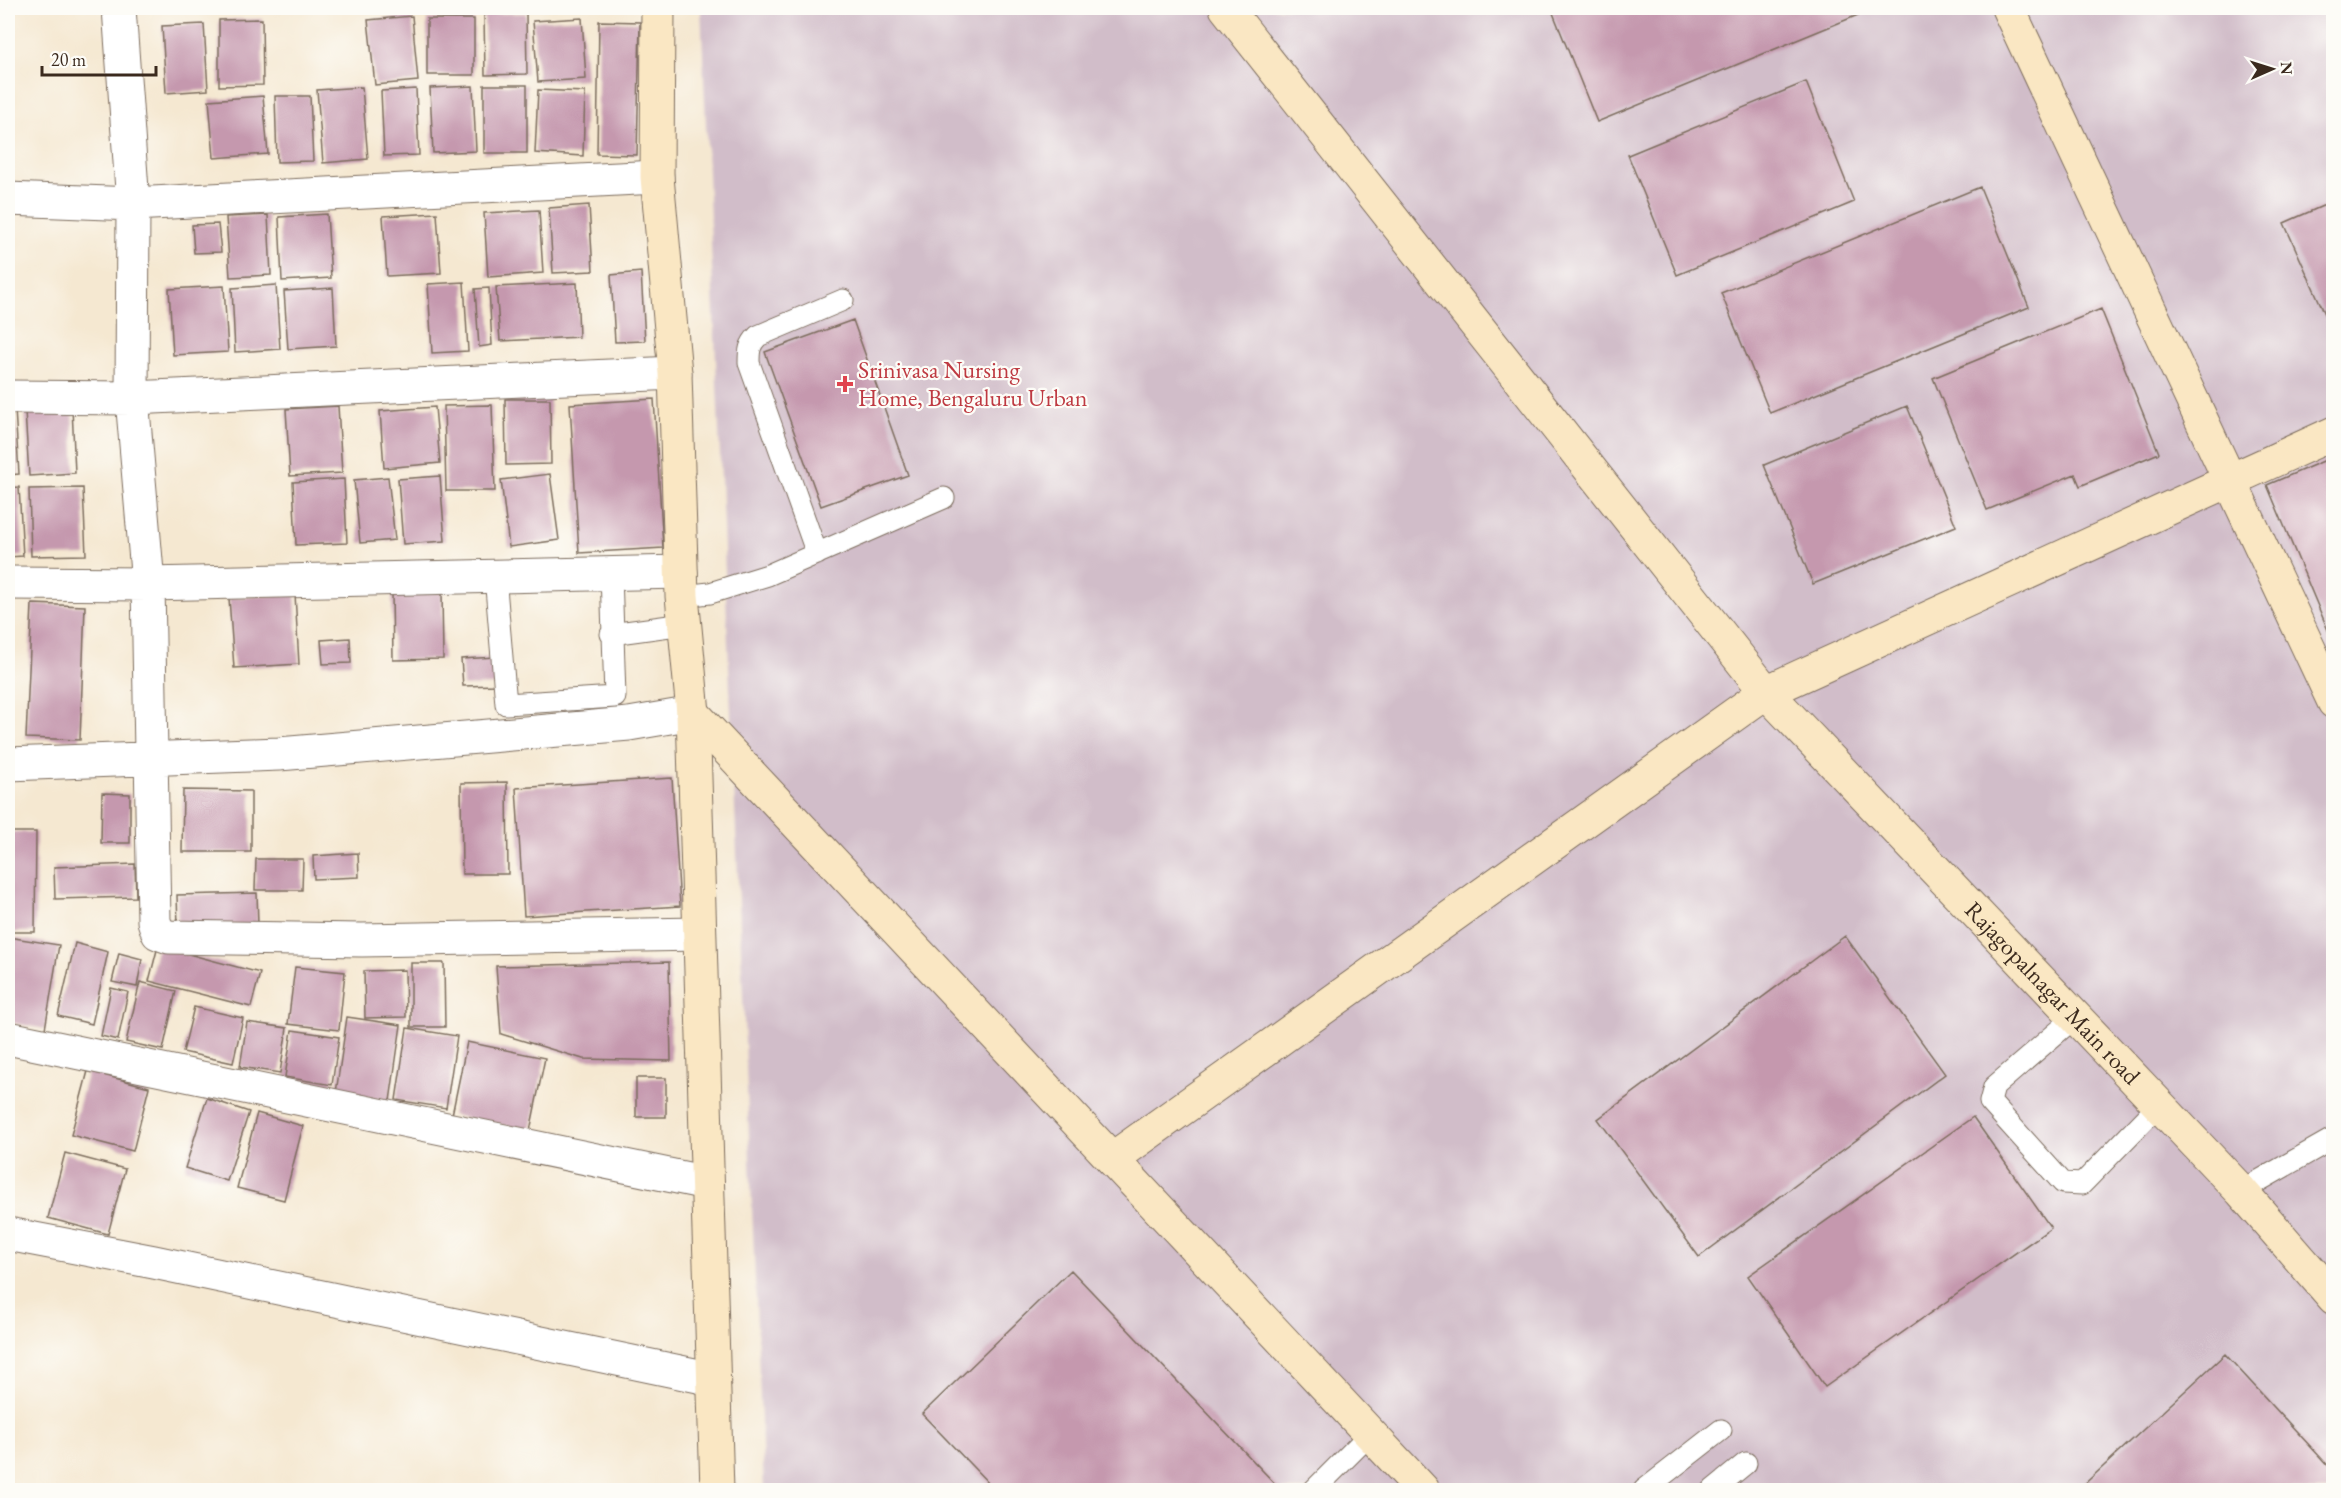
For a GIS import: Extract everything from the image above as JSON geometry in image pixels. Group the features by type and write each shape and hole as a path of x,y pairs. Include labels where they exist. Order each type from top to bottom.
{"street":[{"path":"119,8 133,204 132,398 148,584 154,921 158,933 169,937 362,940 699,934"},
{"path":"658,8 657,177 675,373 682,597 693,713 717,1491"},
{"name":"Rajagopalnagar Main road","path":"1226,8 1766,692 2241,1191 2334,1298"},
{"path":"2008,8 2334,702"},
{"path":"8,199 133,204 657,177"},
{"path":"8,397 132,398 675,373"},
{"path":"1112,1159 1766,692 2334,433"},
{"path":"8,583 148,584 611,573 682,597"},
{"path":"8,764 302,752 629,724 693,713"},
{"path":"693,713 1423,1491"},
{"path":"8,1038 707,1183"},
{"path":"8,1234 165,1264 713,1379"}],"lane":[{"path":"817,554 749,363 749,352 751,344 758,336 843,300"},
{"path":"611,634 682,597 710,593 768,575 944,498"},
{"path":"495,576 506,704 615,697 611,634 611,573"},
{"path":"2075,1017 1994,1087 1990,1102 2063,1183 2082,1184 2159,1105"},
{"path":"2241,1191 2334,1138"},
{"path":"1644,1491 1721,1430"},
{"path":"1314,1491 1370,1434"},
{"path":"1713,1491 1746,1463"}],"shaded area":[{"path":"701,8 2333,8 2333,1490 764,1490"}],"building":[{"path":"1551,8 1875,8 1597,122"},
{"path":"526,13 527,74 485,75 484,14"},
{"path":"412,16 418,81 375,85 368,20"},
{"path":"582,18 586,79 538,82 533,21"},
{"path":"262,19 263,85 219,86 219,20"},
{"path":"427,19 474,19 474,75 427,75"},
{"path":"599,21 640,22 637,155 597,154"},
{"path":"204,24 208,90 166,93 162,26"},
{"path":"1806,82 1854,202 1677,275 1628,155"},
{"path":"484,85 527,85 527,153 484,153"},
{"path":"473,86 476,151 433,153 430,88"},
{"path":"362,87 368,159 323,163 317,90"},
{"path":"416,89 419,155 384,156 381,91"},
{"path":"538,90 585,92 583,156 535,153"},
{"path":"263,96 268,154 214,158 209,100"},
{"path":"275,96 310,96 313,161 277,162"},
{"path":"1980,187 2029,307 1770,413 1721,293"},
{"path":"2334,201 2334,334 2284,223"},
{"path":"589,205 593,271 553,273 549,208"},
{"path":"539,210 543,273 488,277 484,213"},
{"path":"437,213 441,273 387,276 383,216"},
{"path":"327,214 331,278 282,281 279,217"},
{"path":"268,215 271,275 230,277 226,217"},
{"path":"218,224 221,252 194,253 192,225"},
{"path":"641,272 645,341 615,342 611,275"},
{"path":"464,282 468,351 432,353 428,284"},
{"path":"577,283 579,337 500,341 496,287"},
{"path":"276,285 280,349 235,352 232,288"},
{"path":"224,286 228,352 173,355 169,289"},
{"path":"333,288 336,346 288,349 284,291"},
{"path":"489,288 492,345 479,347 475,289"},
{"path":"2101,309 2159,453 2080,486 2075,474 1987,510 1933,378"},
{"path":"853,320 908,475 821,506 765,352"},
{"path":"505,399 550,399 551,464 506,465"},
{"path":"654,399 663,548 579,553 570,404"},
{"path":"492,405 495,491 446,491 444,406"},
{"path":"338,406 342,473 290,476 286,409"},
{"path":"1907,406 1956,526 1813,584 1764,465"},
{"path":"435,407 440,463 384,468 380,411"},
{"path":"72,408 75,473 29,476 25,411"},
{"path":"15,409 19,474 8,475 8,410"},
{"path":"2333,457 2333,642 2267,485"},
{"path":"550,474 559,540 509,547 501,480"},
{"path":"440,476 445,541 403,544 398,479"},
{"path":"388,477 395,540 360,543 354,480"},
{"path":"344,479 347,543 296,545 293,482"},
{"path":"19,487 23,556 8,557 8,488"},
{"path":"83,488 86,555 31,556 29,489"},
{"path":"442,592 443,659 393,660 392,593"},
{"path":"295,594 299,664 234,668 229,598"},
{"path":"32,604 85,606 80,740 26,738"},
{"path":"350,638 351,663 323,664 321,640"},
{"path":"496,657 497,685 463,686 461,659"},
{"path":"672,778 680,906 524,916 516,788"},
{"path":"507,782 508,874 462,874 461,783"},
{"path":"183,790 251,791 251,852 182,852"},
{"path":"102,793 130,794 130,843 101,843"},
{"path":"8,832 36,832 35,932 8,932"},
{"path":"358,853 359,877 314,879 313,856"},
{"path":"256,859 303,859 302,890 255,890"},
{"path":"135,864 136,897 55,899 54,867"},
{"path":"257,893 258,925 178,926 177,895"},
{"path":"1845,936 1945,1074 1699,1257 1598,1119"},
{"path":"8,937 59,945 45,1029 8,1022"},
{"path":"75,943 108,952 92,1024 58,1016"},
{"path":"158,946 260,973 251,1007 149,981"},
{"path":"119,953 142,959 137,987 112,982"},
{"path":"669,962 671,1061 583,1059 501,1034 496,966"},
{"path":"411,963 444,963 445,1027 411,1027"},
{"path":"295,967 345,972 339,1030 288,1024"},
{"path":"405,970 406,1017 365,1018 364,971"},
{"path":"140,982 176,991 163,1050 126,1042"},
{"path":"111,988 128,992 118,1040 101,1036"},
{"path":"194,1007 243,1018 233,1063 183,1052"},
{"path":"347,1017 401,1025 390,1101 336,1093"},
{"path":"247,1022 287,1028 280,1073 240,1067"},
{"path":"407,1028 457,1036 446,1108 396,1100"},
{"path":"292,1030 339,1037 332,1085 285,1077"},
{"path":"467,1042 545,1058 530,1131 452,1115"},
{"path":"88,1071 149,1087 133,1151 71,1135"},
{"path":"636,1078 666,1078 666,1117 636,1117"},
{"path":"207,1098 249,1112 227,1181 185,1168"},
{"path":"257,1113 303,1126 284,1200 237,1188"},
{"path":"1973,1117 2051,1228 1825,1387 1748,1276"},
{"path":"65,1153 125,1169 108,1234 48,1218"},
{"path":"1071,1270 1281,1490 995,1490 922,1414"},
{"path":"2225,1354 2334,1472 2334,1490 2078,1490"}],"place":[{"name":"Srinivasa Nursing Home, Bengaluru Urban","path":"845,384"}]}
